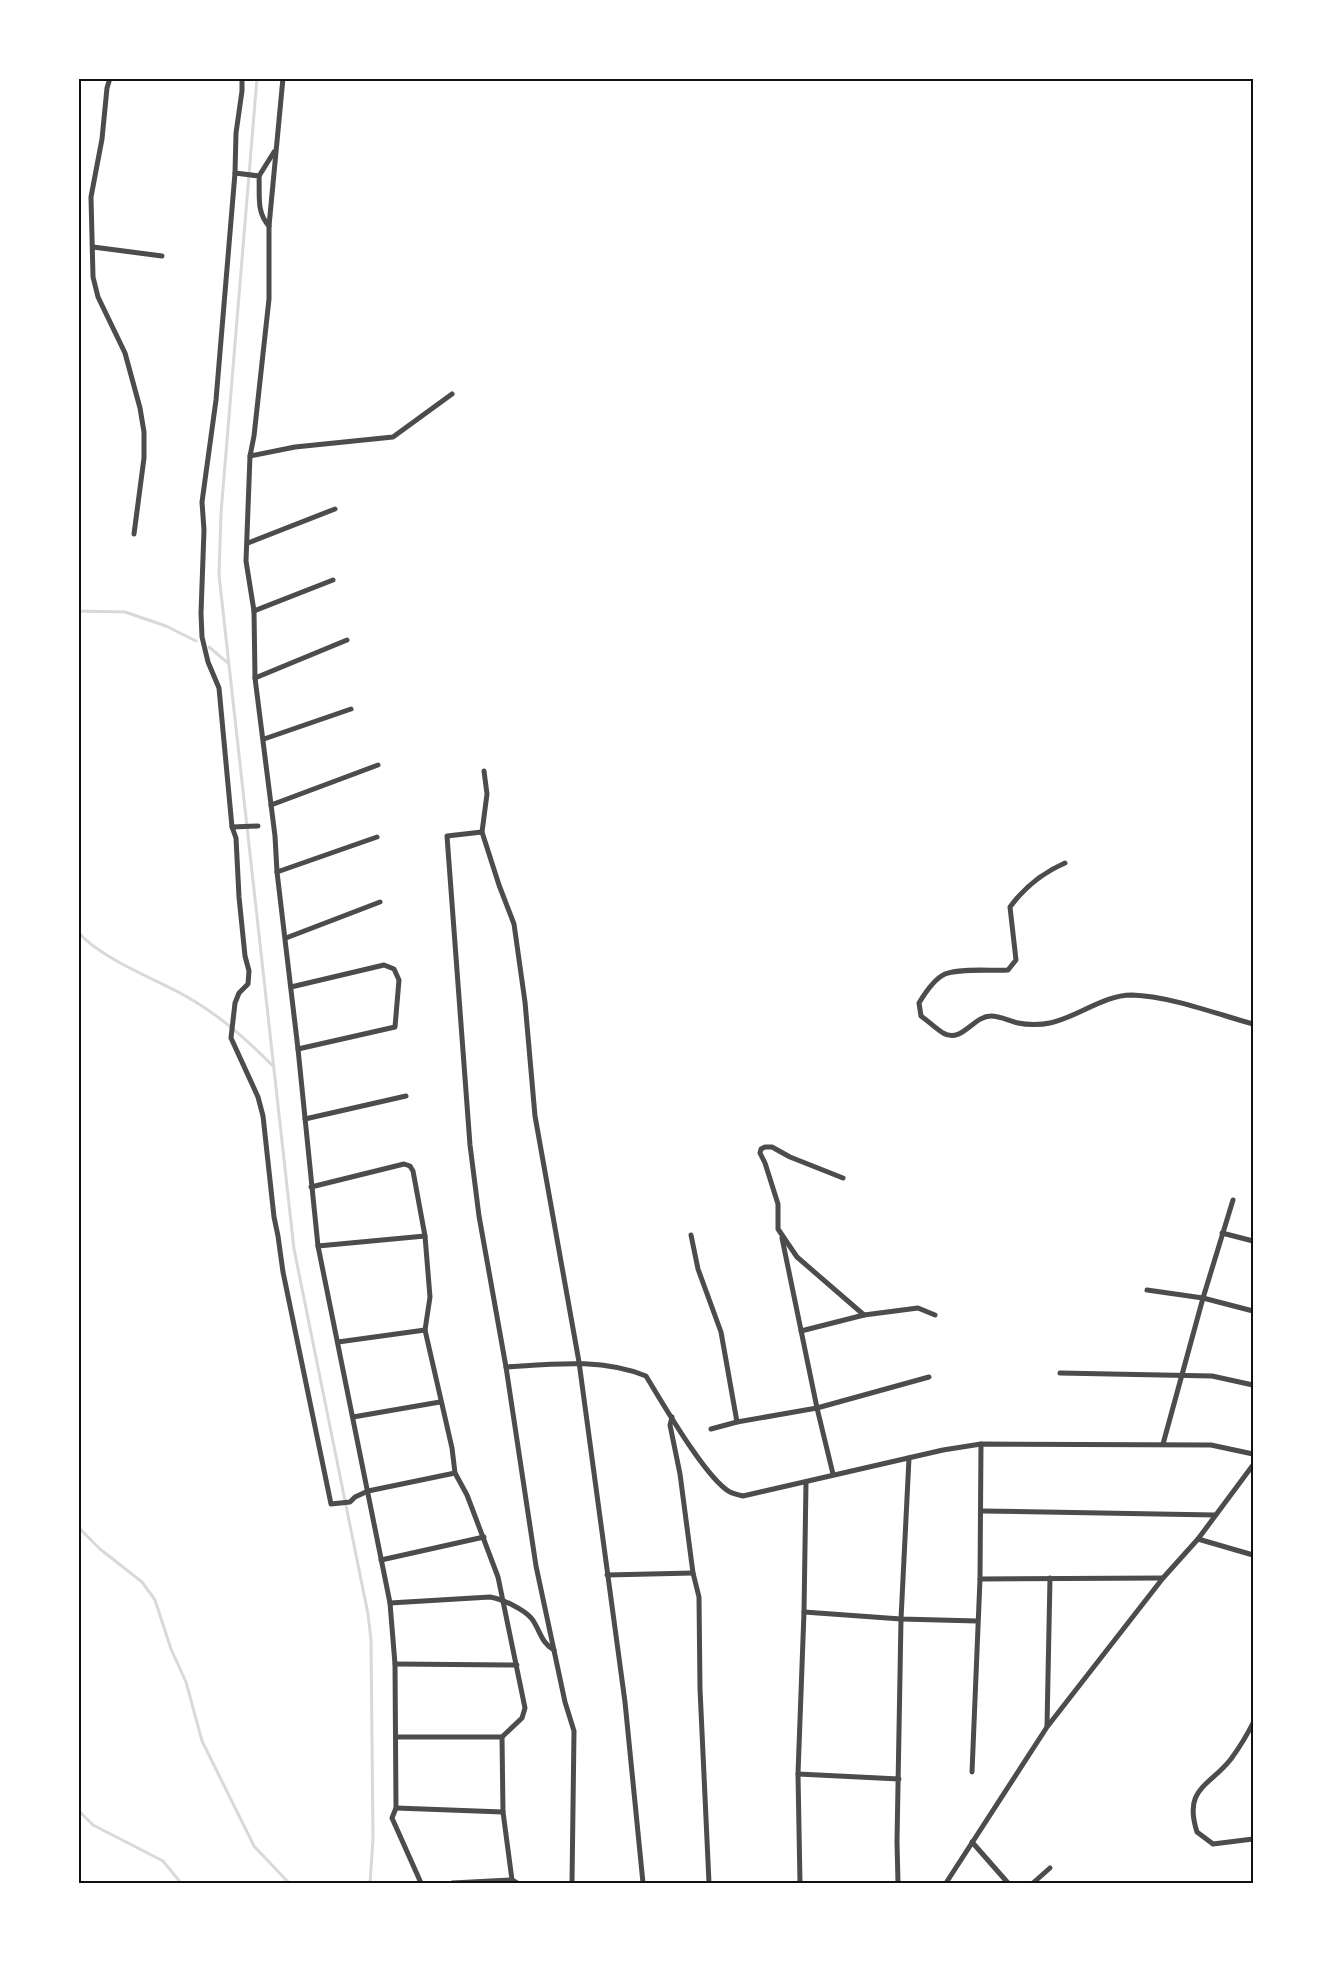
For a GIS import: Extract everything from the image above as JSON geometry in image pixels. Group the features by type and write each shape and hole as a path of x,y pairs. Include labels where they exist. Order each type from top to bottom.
{"street":[{"path":"110,78 91,197 93,277 98,297 125,353 142,424 144,458 134,534"},
{"path":"242,78 216,400 202,502 204,530 201,613 204,645 208,662 219,688 232,827 236,838 242,936 249,971 248,984 239,993 235,1003 231,1038 258,1097 263,1116 274,1216 283,1272 331,1504 350,1502 368,1491 455,1473"},
{"path":"283,78 269,226 269,298 250,456 246,561 254,611 255,678 264,739 318,1246 390,1603 396,1664 397,1737 396,1808 392,1818 422,1883"},
{"path":"269,226 262,219 257,175 276,150"},
{"path":"235,173 257,175"},
{"path":"93,247 162,256"},
{"path":"250,456 295,447 393,437 452,394"},
{"path":"248,543 335,509"},
{"path":"254,611 333,580"},
{"path":"255,678 346,640"},
{"path":"264,739 351,709"},
{"path":"271,805 378,765"},
{"path":"484,771 487,794 482,832 514,924 525,1002 535,1116 579,1362 625,1702 643,1883"},
{"path":"232,827 254,827"},
{"path":"482,832 447,836 470,1145 536,1566 565,1702 574,1731 572,1883"},
{"path":"277,872 376,837"},
{"path":"1065,863 1048,871 1020,894 1010,907 1016,960 1013,966 1008,970 952,972 942,975 919,1003 921,1016 944,1034 953,1036 963,1032 979,1018 993,1016 1019,1023 1048,1023 1079,1013 1108,999 1130,995 1152,996 1253,1024"},
{"path":"286,938 380,902"},
{"path":"291,987 384,965 394,969 399,980 395,1027 298,1049"},
{"path":"305,1119 406,1096"},
{"path":"833,1474 817,1408 784,1242 778,1229 778,1204 760,1153 761,1149 765,1146 772,1148 790,1158 843,1178"},
{"path":"311,1187 404,1164 410,1166 414,1171 425,1236 430,1297 425,1330 452,1448 455,1473 467,1495 498,1577 525,1708 522,1718 502,1737 397,1737"},
{"path":"1163,1444 1203,1298 1233,1200"},
{"path":"778,1229 797,1257 864,1315"},
{"path":"1222,1233 1253,1241"},
{"path":"691,1235 698,1269 721,1332 737,1422"},
{"path":"318,1246 425,1236"},
{"path":"1147,1290 1203,1298 1253,1311"},
{"path":"801,1331 864,1315 918,1308 935,1315"},
{"path":"338,1342 425,1330"},
{"path":"506,1367 579,1362 632,1370 646,1376 697,1456 729,1492 743,1496 833,1474 981,1444 1211,1445 1253,1454"},
{"path":"1060,1373 1212,1376 1253,1385"},
{"path":"711,1429 737,1422 817,1408 929,1377"},
{"path":"353,1417 440,1402"},
{"path":"672,1417 670,1425 680,1474 693,1573 699,1597 700,1689 709,1883"},
{"path":"972,1772 982,1511 981,1444"},
{"path":"898,1883 901,1619 909,1458"},
{"path":"946,1883 1047,1727 1163,1578 1198,1539 1253,1465"},
{"path":"801,1883 798,1774 806,1482"},
{"path":"982,1511 1215,1515"},
{"path":"381,1560 484,1537"},
{"path":"1198,1539 1253,1555"},
{"path":"607,1575 693,1573"},
{"path":"1047,1727 1050,1578"},
{"path":"980,1579 1163,1578"},
{"path":"390,1603 490,1597 503,1599 532,1619 547,1646 554,1650"},
{"path":"804,1612 901,1619 977,1621"},
{"path":"396,1664 517,1665"},
{"path":"1253,1723 1230,1760 1202,1787 1192,1807 1197,1832 1214,1844 1253,1839"},
{"path":"452,1883 514,1882 503,1812 502,1737"},
{"path":"798,1774 899,1779"},
{"path":"396,1808 503,1812"},
{"path":"972,1842 1008,1883"},
{"path":"1033,1883 1050,1868"}],"waterway":[{"path":"257,78 221,513 219,575 294,1249 368,1614 371,1640 373,1839 370,1883"},
{"path":"78,611 125,612 166,626 196,641"},
{"path":"209,647 228,663"},
{"path":"78,932 112,958 207,1009 273,1066"},
{"path":"78,1527 100,1549 142,1582 155,1600 171,1649 186,1682 202,1741 254,1846 289,1883"},
{"path":"78,1810 93,1825 163,1861 181,1883"}]}
